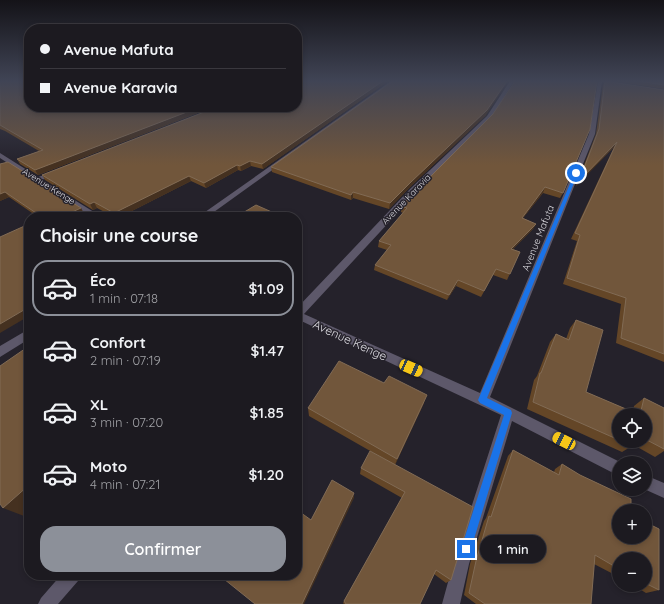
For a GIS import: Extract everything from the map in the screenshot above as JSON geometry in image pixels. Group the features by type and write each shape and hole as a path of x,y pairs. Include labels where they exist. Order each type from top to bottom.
{"street":[{"path":"209,212 354,109"},
{"name":"Avenue Karavia","path":"302,310 414,190 489,117 494,109"},
{"name":"Avenue Mafuta","path":"482,400 592,134 596,109"},
{"name":"Avenue Kenge","path":"0,154 37,180 90,212"},
{"path":"37,180 59,171"},
{"name":"Avenue Kenge","path":"302,317 482,400 612,465"},
{"path":"0,352 24,336"},
{"path":"450,604 508,413"},
{"path":"652,485 664,491"},
{"path":"47,604 68,580"}],"building":[{"path":"0,109 24,109 24,112 187,112 35,170 17,159 43,150 0,125"},
{"path":"302,109 342,109 262,164 250,161 240,166 237,165 204,183 189,176 116,212 112,212 94,202 90,204 42,175 204,112 302,112"},
{"path":"353,109 488,109 390,203 353,192 351,195 271,167"},
{"path":"496,109 593,109 590,129 563,193 545,187 522,218 536,224 511,249 520,252 510,274 496,269 484,291 458,280 449,295 375,265 391,245 379,241 407,208 401,206"},
{"path":"601,109 664,109 664,354 621,338 626,298 567,278 580,235 575,233 617,142 579,181 599,129"},
{"path":"8,162 81,208 72,212 35,212 5,192 0,194 0,164"},
{"path":"256,205 272,212 244,212"},
{"path":"24,226 24,310 0,324 0,237"},
{"path":"576,320 603,330 586,392 624,408 612,408 612,437 533,402 540,373 556,334 569,340"},
{"path":"24,349 24,489 3,508 0,504 0,366"},
{"path":"339,361 384,383 389,376 427,395 397,459 308,408"},
{"path":"644,398 664,408 664,449 652,443 652,408 642,408"},
{"path":"513,450 559,475 562,464 580,475 612,490 612,496 625,496 631,499 631,504 612,504 612,544 652,544 652,526 659,529 659,590 652,586 652,552 612,552 612,565 595,555 591,604 485,604 469,593 476,561 489,516 491,517"},
{"path":"370,451 473,507 451,580 436,570 420,604 346,604 344,601 405,492 361,468"},
{"path":"332,480 354,493 302,604 255,604 225,580 302,580 302,514 311,520"}],"route":[{"path":"466,549 508,413 482,400 576,173"}]}
